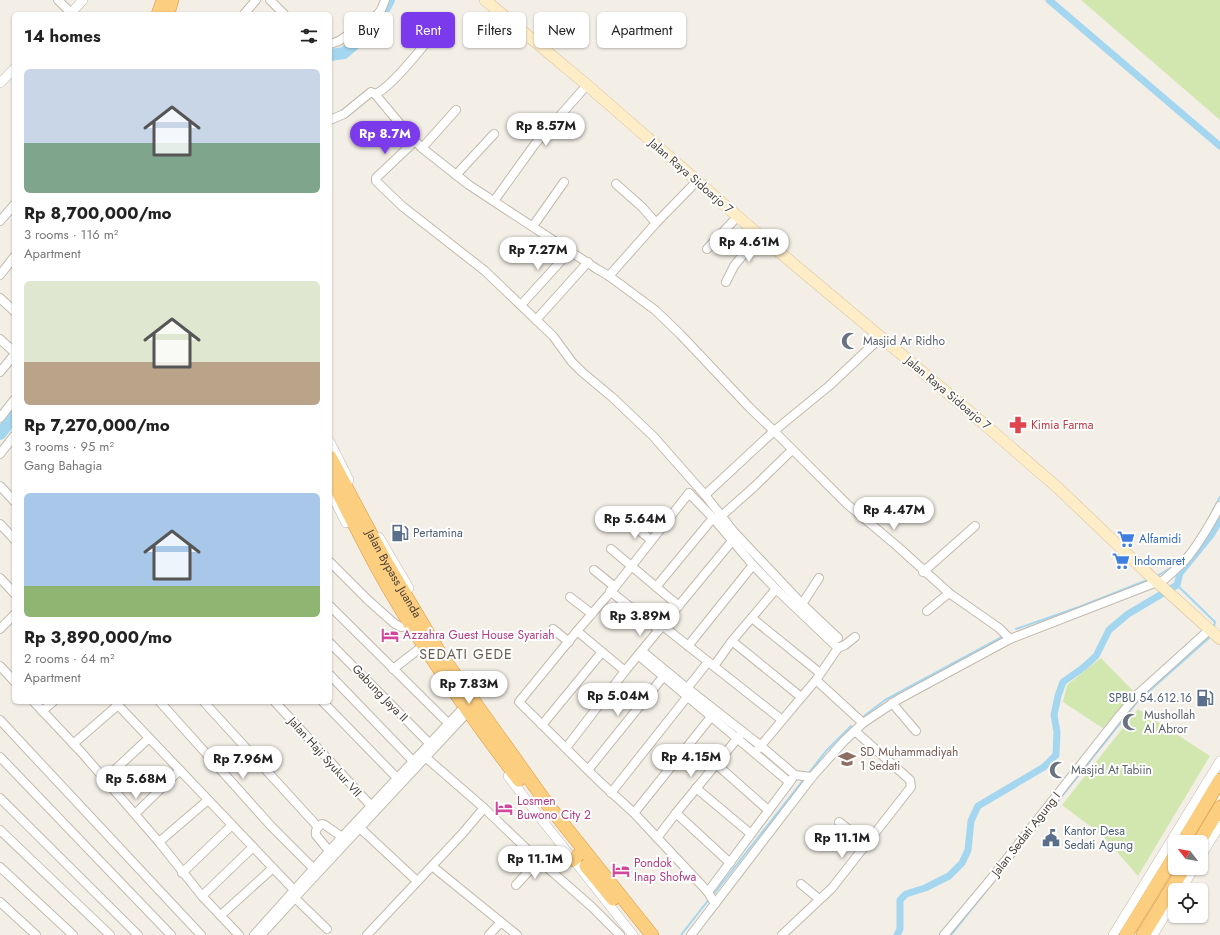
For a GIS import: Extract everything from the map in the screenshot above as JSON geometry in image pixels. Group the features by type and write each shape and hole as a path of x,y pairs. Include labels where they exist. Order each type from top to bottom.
{"highway":[{"path":"159,12 163,0"},
{"path":"169,12 172,0"},
{"name":"Jalan Bypass Juanda","path":"332,453 386,562 432,641 465,708 486,715 569,828 583,857 597,879 642,935"},
{"name":"Jalan Bypass Juanda","path":"332,480 384,581 465,708 509,772 583,857"},
{"path":"1187,835 1220,780"},
{"path":"1203,835 1220,807"},
{"path":"1126,935 1168,866"},
{"path":"1143,935 1180,875"},
{"name":"Jalan Bypass Juanda","path":"597,879 652,935"}],"main road":[{"name":"Jalan Raya Sidoarjo 7","path":"485,0 587,85 737,217 1058,488 1156,582 1220,639"}],"street":[{"path":"58,0 69,12"},
{"path":"71,12 83,0"},
{"path":"153,12 156,0"},
{"path":"175,12 179,0"},
{"path":"246,12 256,0"},
{"path":"270,0 282,12"},
{"path":"332,43 339,41 377,15 381,10 384,0"},
{"path":"375,94 381,91 409,64 422,48"},
{"path":"0,83 12,71"},
{"path":"494,201 539,140 587,85"},
{"path":"332,119 344,114 371,92 375,94 422,148 456,175 609,276 655,310 680,334 750,408 847,504 896,546 923,572 949,593 999,628 1010,639"},
{"path":"422,148 456,110"},
{"path":"456,175 494,134"},
{"path":"415,140 376,178 376,181 402,206 485,271 553,336 572,362 582,372 612,397 653,436 705,495 717,518 732,541 753,566 838,648"},
{"path":"609,276 697,181"},
{"path":"533,226 564,182"},
{"path":"616,184 642,206 656,224"},
{"path":"0,221 12,207"},
{"path":"707,249 737,217"},
{"path":"726,282 734,266 759,235"},
{"path":"521,306 570,250"},
{"path":"0,275 12,260"},
{"path":"536,320 588,262"},
{"path":"0,298 12,307"},
{"path":"705,495 774,431 829,386 881,337"},
{"path":"0,339 12,350"},
{"path":"0,372 12,357"},
{"path":"0,418 12,403"},
{"path":"0,454 12,439"},
{"path":"656,587 717,518 792,450"},
{"path":"332,453 448,657 486,715"},
{"path":"0,486 12,499"},
{"path":"712,898 634,813 611,793 519,702 689,493 734,532 802,604 838,638"},
{"path":"332,495 371,568 419,650 465,708"},
{"path":"712,898 810,776 863,723 892,703 1010,639 1156,582 1186,559 1205,534 1220,506"},
{"path":"0,524 12,537"},
{"path":"631,524 651,540"},
{"path":"923,572 975,526"},
{"path":"566,748 640,653 732,541"},
{"path":"611,549 679,606"},
{"path":"332,564 369,601 395,624 401,627 406,626"},
{"path":"688,646 753,566"},
{"path":"594,570 612,589 661,628 688,646 782,720"},
{"path":"0,578 12,592"},
{"path":"802,604 819,578"},
{"path":"611,793 686,693 776,589"},
{"path":"927,611 949,593"},
{"path":"570,597 592,614"},
{"path":"332,608 449,724"},
{"path":"0,629 12,617"},
{"path":"752,618 818,677 863,723"},
{"path":"553,629 569,642"},
{"name":"Jalan Sedati Agung I","path":"944,935 990,880 1138,694 1209,630"},
{"path":"576,631 626,671"},
{"path":"755,753 818,677 838,648 855,638"},
{"path":"732,641 801,698"},
{"name":"Gabung Jaya II","path":"332,645 430,744"},
{"path":"393,669 419,650"},
{"path":"542,725 602,652"},
{"path":"640,653 663,677 740,735 755,753 789,782"},
{"path":"640,653 711,717 761,746 797,775 810,776"},
{"path":"0,666 12,678"},
{"path":"332,676 414,762"},
{"path":"588,770 663,677"},
{"path":"892,703 916,730"},
{"path":"36,704 135,814 202,896 239,935"},
{"path":"42,711 51,704"},
{"path":"73,744 116,704 273,868 327,929"},
{"path":"162,704 271,826 314,869"},
{"path":"206,704 318,827"},
{"name":"Jalan Haji Syukur VII","path":"277,704 373,809"},
{"path":"325,704 398,779"},
{"path":"254,935 264,933 295,894 360,828 373,809 398,779 423,755 430,744 465,708"},
{"path":"308,880 314,869 342,837 373,809 465,708"},
{"path":"634,813 711,717"},
{"path":"0,720 201,935"},
{"path":"782,935 832,888 912,785 910,780 854,731"},
{"path":"657,838 740,735"},
{"path":"104,779 149,738"},
{"path":"423,755 484,808 592,907 620,935"},
{"path":"0,757 171,935"},
{"path":"1113,935 1220,761"},
{"path":"716,764 768,810"},
{"path":"135,814 180,770"},
{"path":"691,935 730,862 789,782 797,775"},
{"path":"696,788 751,834"},
{"path":"0,798 138,935"},
{"path":"159,842 208,800"},
{"path":"367,935 484,808"},
{"path":"676,813 730,862"},
{"path":"839,822 866,843"},
{"path":"330,852 316,835 315,831 318,827 322,824 342,837"},
{"path":"182,873 232,825"},
{"path":"1208,848 1217,838 1220,825"},
{"path":"360,828 417,881"},
{"path":"0,830 110,935"},
{"path":"202,896 253,847"},
{"path":"583,857 660,935"},
{"path":"516,885 539,860"},
{"path":"432,866 517,935"},
{"path":"0,867 73,935"},
{"path":"221,915 273,868"},
{"path":"597,879 633,935"},
{"path":"801,884 819,899"},
{"path":"0,902 36,935"},
{"path":"1153,935 1168,910"},
{"path":"489,935 501,922"}],"green space":[{"path":"1081,0 1220,0 1220,120"},
{"path":"1101,658 1135,693 1104,729 1063,702 1067,685"},
{"path":"1138,709 1210,756 1138,876 1102,835 1062,805"}],"waterway":[{"path":"332,55 344,53 374,27 389,0"},
{"path":"1049,0 1220,146"},
{"path":"0,434 12,419"},
{"path":"1212,512 1220,497"},
{"path":"897,935 900,929 900,900 906,894 925,888 949,876 962,863 968,850 971,821 978,806 1044,767 1056,755 1057,732 1054,715 1063,682 1084,667 1096,656 1109,630 1128,614 1177,585 1180,573 1211,535 1220,520"},
{"path":"1157,576 1172,567"},
{"path":"1016,629 1079,607 1150,579"},
{"path":"1177,585 1215,622 1214,626"},
{"path":"864,716 885,700 1002,637"},
{"path":"951,935 1138,701 1209,638"},
{"path":"808,774 826,751 851,726"},
{"path":"713,895 804,779"},
{"path":"681,935 710,898"}],"place":[{"name":"Masjid Ar Ridho","path":"850,341"},
{"name":"Kimia Farma","path":"1018,425"},
{"name":"Pertamina","path":"400,533"},
{"name":"Alfamidi","path":"1126,539"},
{"name":"Indomaret","path":"1121,561"},
{"name":"Azzahra Guest House Syariah","path":"390,635"},
{"name":"SPBU 54.612.16","path":"1205,698"},
{"name":"Mushollah Al Abror","path":"1131,722"},
{"name":"SD Muhammadiyah 1 Sedati","path":"847,759"},
{"name":"Masjid At Tabiin","path":"1058,770"},
{"name":"Losmen Buwono City 2","path":"504,808"},
{"name":"Kantor Desa Sedati Agung","path":"1051,838"},
{"name":"Pondok Inap Shofwa","path":"621,870"}],"district":[{"name":"SEDATI GEDE","path":"466,654"}]}
